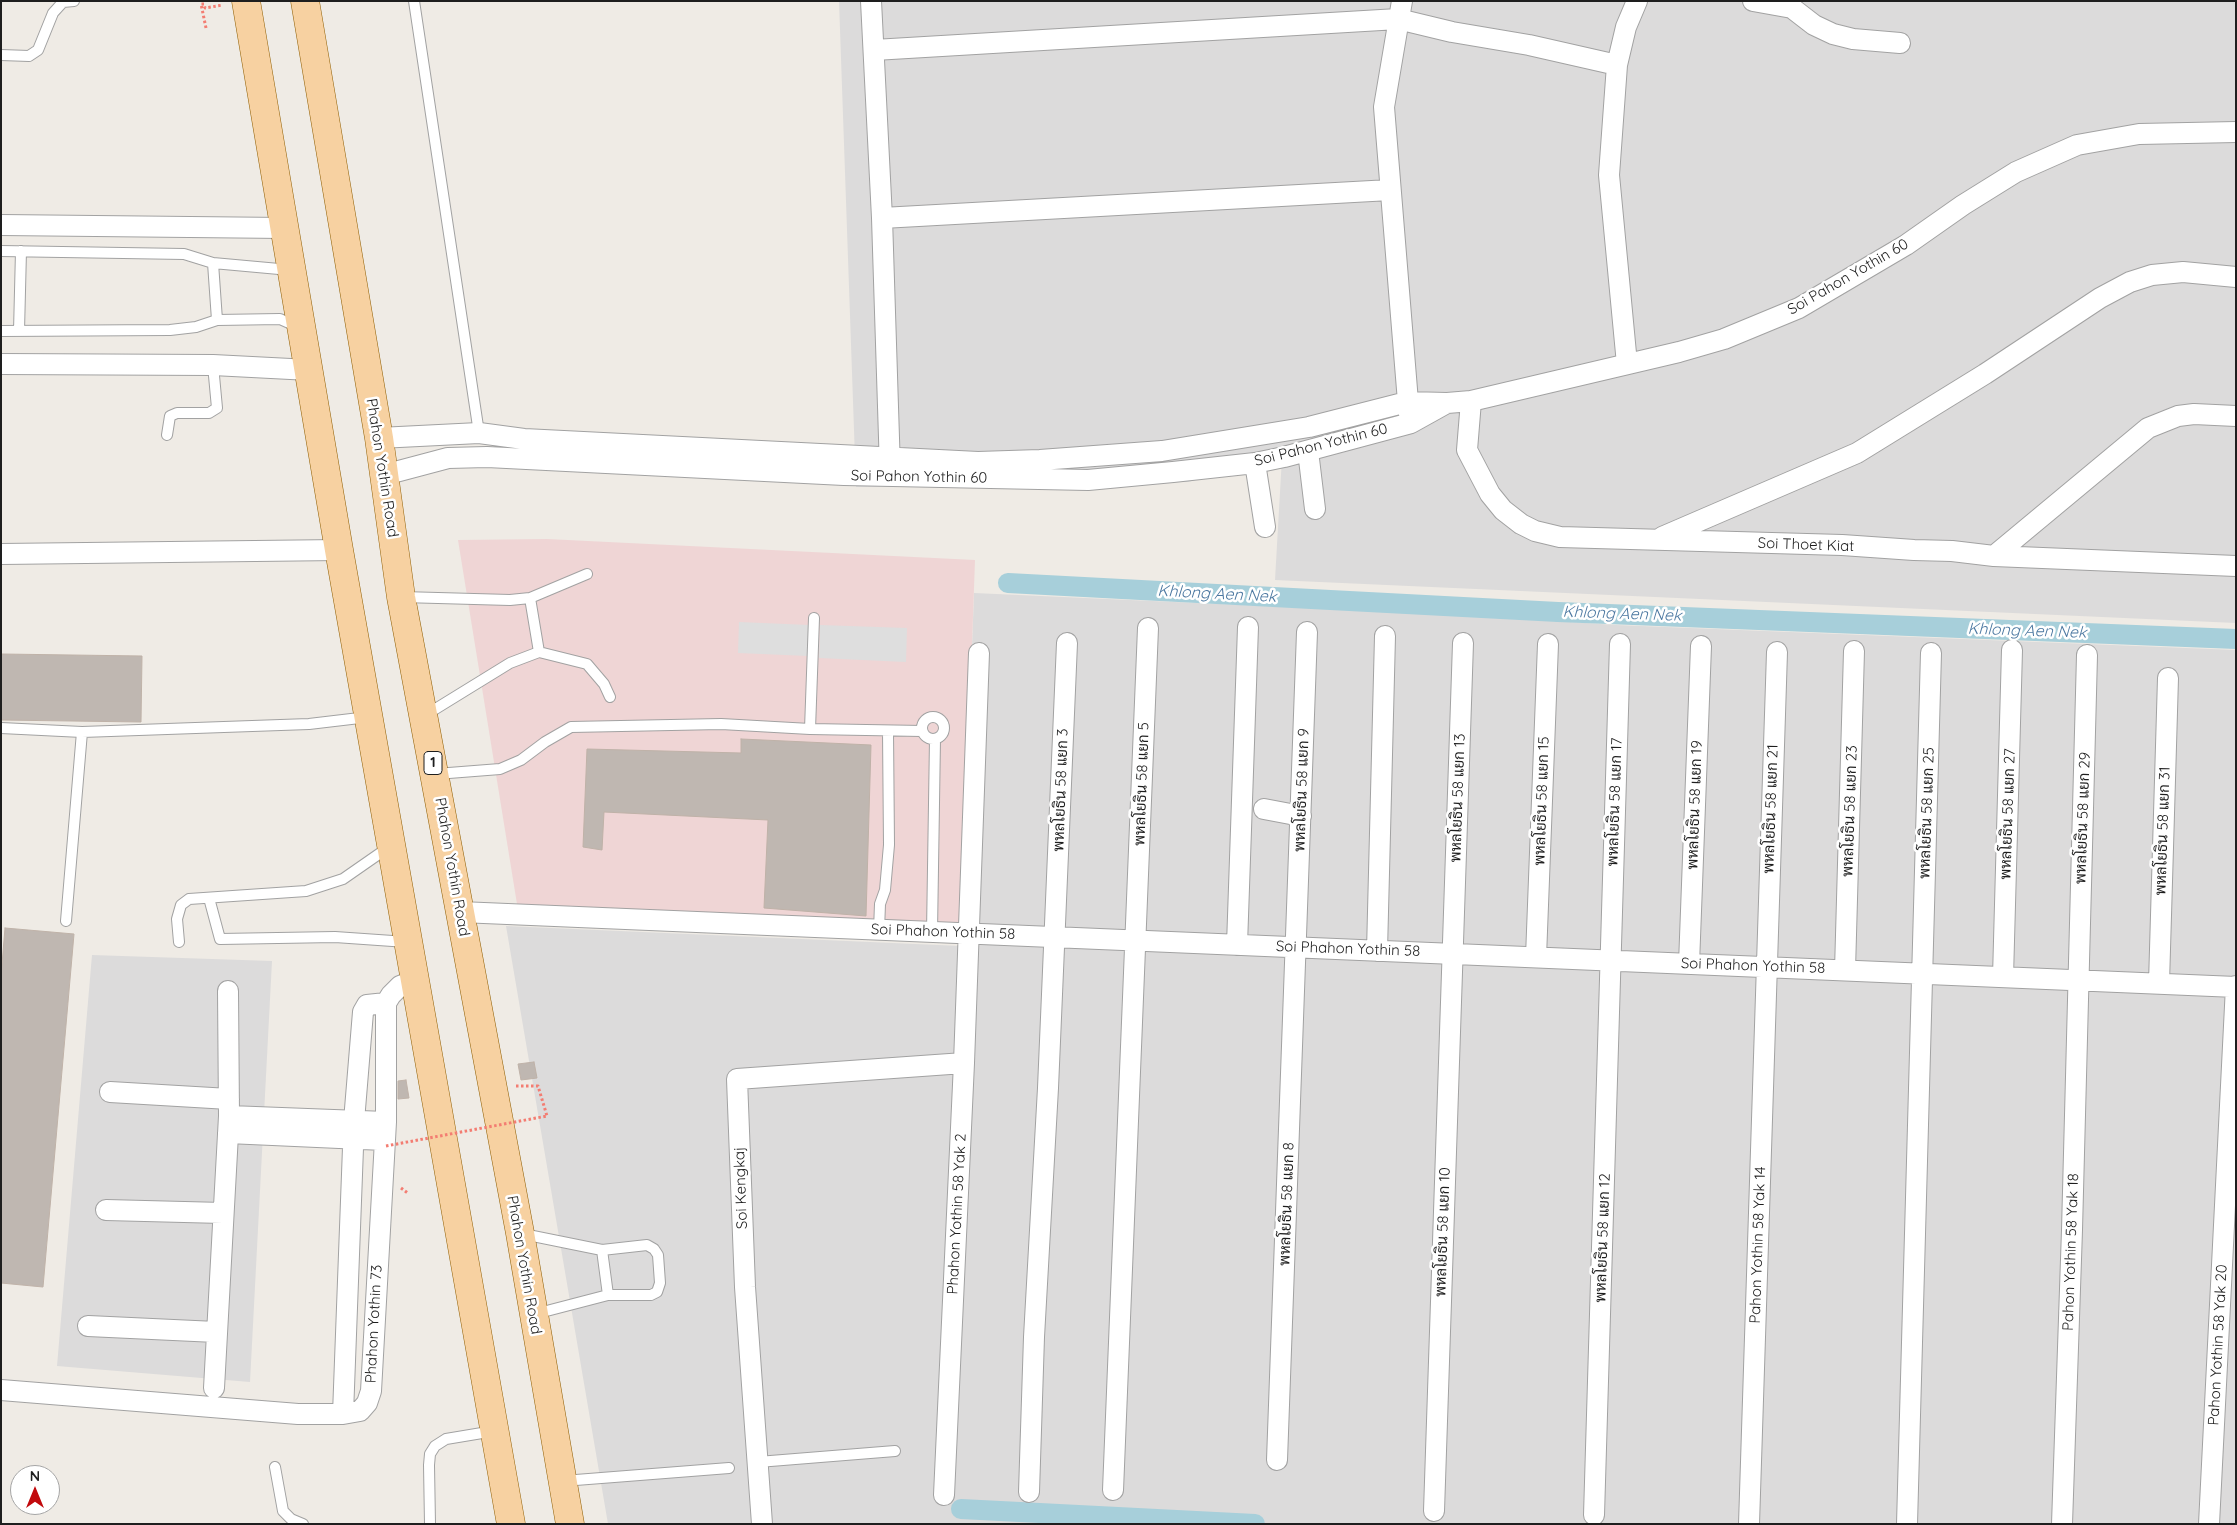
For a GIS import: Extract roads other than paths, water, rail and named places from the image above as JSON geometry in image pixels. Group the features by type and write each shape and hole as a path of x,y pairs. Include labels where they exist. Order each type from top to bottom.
{"main road":[{"path":"246,1 290,270 310,370 339,550 511,1524"},
{"name":"Phahon Yothin Road","path":"305,1 379,438 401,596 520,1233 570,1524"}],"street":[{"path":"871,1 882,218 890,466"},
{"path":"1627,364 1609,175 1617,65 1626,27 1637,1"},
{"path":"1753,1 1794,5 1814,25 1833,34 1853,39 1900,43"},
{"path":"874,50 1400,10 1452,32 1530,45 1617,65"},
{"path":"1400,10 1384,107 1407,402 1411,423"},
{"name":"Soi Pahon Yothin 60","path":"890,466 1040,460 1162,451 1309,428 1407,402 1447,403 1471,401 1627,364 1724,339 1799,308 1906,245 2016,172 2077,145 2138,134 2236,132"},
{"path":"882,218 1390,190"},
{"path":"1,225 284,228"},
{"path":"1658,539 1811,475 1857,453 1985,374 2100,298 2130,282 2152,275 2183,272 2236,276"},
{"path":"1,364 213,365 310,370"},
{"name":"Soi Thoet Kiat","path":"1471,401 1468,450 1490,494 1503,510 1535,532 1560,537 1952,551 1994,556 2236,566"},
{"name":"Soi Pahon Yothin 60","path":"384,475 448,458 487,457 890,466 1088,480 1255,463 1308,451 1411,423 1447,403"},
{"path":"1994,556 2148,428 2178,416 2194,414 2236,416"},
{"name":"Soi Pahon Yothin 60","path":"379,438 479,433 524,439 845,465"},
{"path":"1308,451 1314,509"},
{"path":"1255,463 1265,527"},
{"path":"1,554 339,550"},
{"path":"1237,944 1248,627"},
{"name":"พหลโยธิน 58 แยก 5","path":"1113,1490 1148,628"},
{"name":"พหลโยธิน 58 แยก 9","path":"1296,947 1307,632"},
{"path":"1378,951 1385,636"},
{"name":"พหลโยธิน 58 แยก 3","path":"1029,1492 1034,1336 1048,1088 1067,643"},
{"name":"พหลโยธิน 58 แยก 13","path":"1454,954 1463,643"},
{"name":"พหลโยธิน 58 แยก 15","path":"1536,957 1548,644"},
{"name":"พหลโยธิน 58 แยก 17","path":"1611,960 1620,644"},
{"name":"พหลโยธิน 58 แยก 19","path":"1689,964 1702,646"},
{"name":"พหลโยธิน 58 แยก 27","path":"2003,977 2012,650"},
{"name":"พหลโยธิน 58 แยก 23","path":"1845,970 1854,651"},
{"name":"พหลโยธิน 58 แยก 21","path":"1766,967 1776,652"},
{"name":"Phahon Yothin 58 Yak 2","path":"944,1495 964,1064 979,653"},
{"name":"พหลโยธิน 58 แยก 25","path":"1907,1524 1931,653"},
{"name":"พหลโยธิน 58 แยก 29","path":"2079,980 2087,655"},
{"name":"พหลโยธิน 58 แยก 31","path":"2159,983 2168,678"},
{"path":"1264,809 1301,816"},
{"name":"Soi Phahon Yothin 58","path":"460,912 2236,986"},
{"name":"พหลโยธิน 58 แยก 8","path":"1278,1460 1296,947"},
{"name":"พหลโยธิน 58 แยก 10","path":"1434,1511 1454,954"},
{"name":"พหลโยธิน 58 แยก 12","path":"1594,1515 1611,960"},
{"name":"Pahon Yothin 58 Yak 14","path":"1749,1524 1766,967"},
{"path":"343,1414 354,1130 363,1012 367,1005 386,1003 390,995 400,986 416,980"},
{"name":"Pahon Yothin 58 Yak 18","path":"2062,1524 2079,980"},
{"name":"Pahon Yothin 58 Yak 20","path":"2209,1524 2236,986"},
{"path":"214,1388 229,1116 228,991"},
{"name":"Phahon Yothin 73","path":"1,1390 298,1414 343,1414 360,1411 367,1403 371,1391 385,1136 386,1003"},
{"name":"Soi Kengkaj","path":"762,1524 745,1287 737,1079 964,1064"},
{"path":"110,1092 229,1116 354,1130 385,1136"},
{"path":"106,1210 223,1213"},
{"path":"88,1326 216,1332"}],"lane":[{"path":"1,55 28,56 38,50 53,14 63,2 74,1"},
{"path":"414,1 479,433"},
{"path":"1,251 184,254 213,263 290,270"},
{"path":"20,331 21,251"},
{"path":"213,263 217,320"},
{"path":"1,331 170,330 196,327 217,320 280,319 301,328"},
{"path":"168,435 170,416 177,412 209,412 217,408 213,365"},
{"path":"401,596 510,600 530,598 587,574"},
{"path":"530,598 539,652"},
{"path":"810,729 814,618"},
{"path":"424,716 510,663 539,652 587,664 604,684 610,697"},
{"path":"1,728 82,732 309,724 369,717"},
{"path":"435,774 500,769 521,760 545,742 571,727 721,724 810,729 922,731 930,739 935,739 944,733 945,728 940,719 936,717 928,718 924,721 922,731"},
{"path":"879,930 880,904 885,890 889,845 888,731"},
{"path":"66,921 82,732"},
{"path":"932,932 935,739"},
{"path":"179,942 177,919 181,905 189,899 306,891 343,880 392,845"},
{"path":"209,898 220,939 335,936 408,942"},
{"path":"520,1233 602,1250 647,1245 654,1249 658,1255 660,1283 657,1292 651,1295 608,1295 533,1315"},
{"path":"602,1250 608,1295"},
{"path":"430,1524 429,1465 430,1454 435,1446 446,1439 495,1431"},
{"path":"758,1462 895,1451"},
{"path":"275,1467 283,1511 290,1519 303,1524"},
{"path":"562,1481 729,1468"}],"waterway":[{"name":"Khlong Aen Nek","path":"1008,583 1558,612 2236,639"},
{"name":"Khlong Aen Nek","path":"961,1509 1255,1524"}]}
